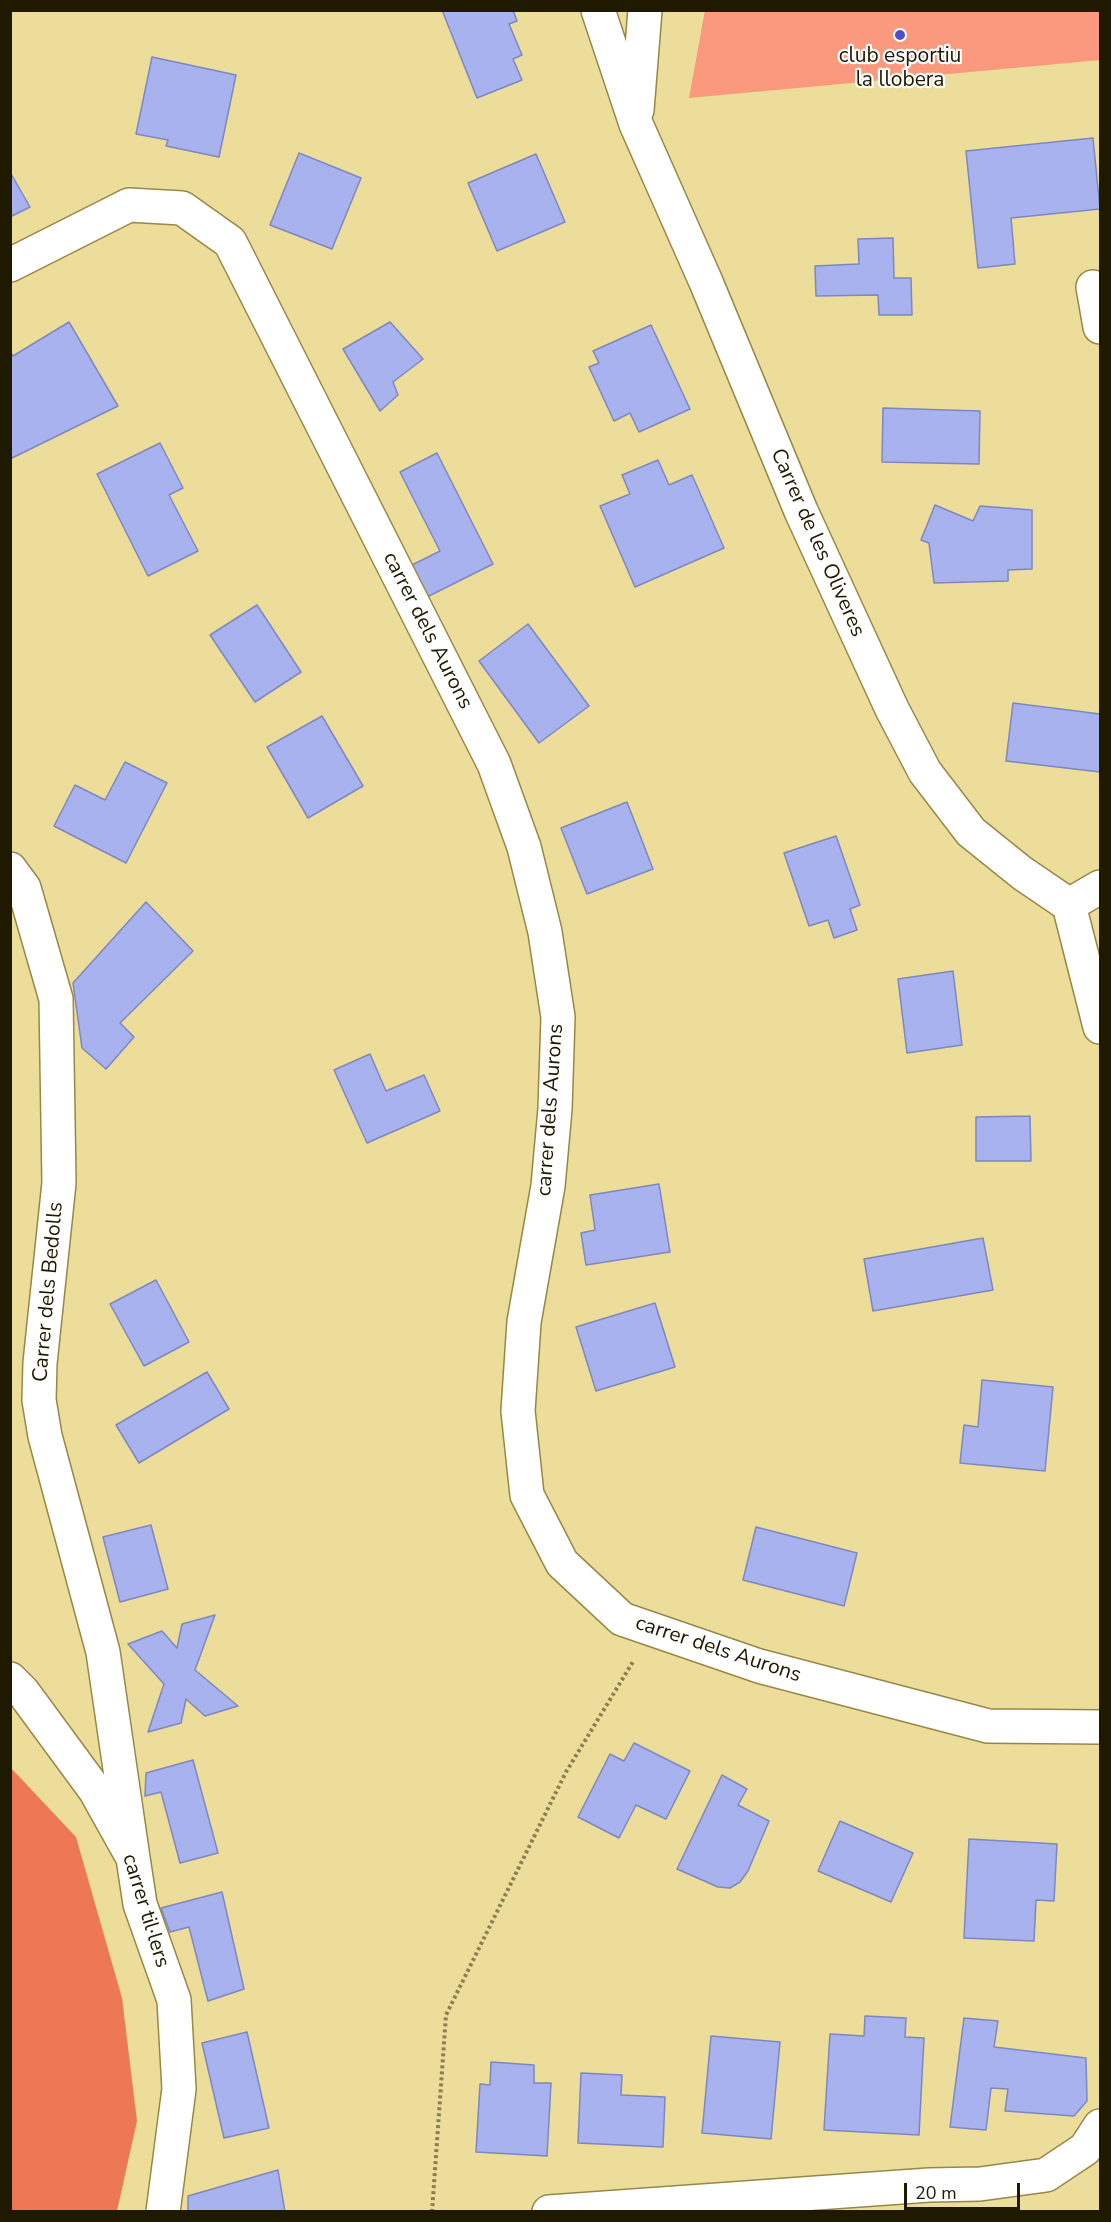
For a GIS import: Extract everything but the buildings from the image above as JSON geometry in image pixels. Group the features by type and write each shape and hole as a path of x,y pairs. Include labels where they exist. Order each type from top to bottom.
{"street":[{"name":"Carrer de les Oliveres","path":"598,10 636,124 711,293 806,521 892,709 925,772 971,832 1022,873 1069,905"},
{"path":"636,124 645,10"},
{"name":"carrer dels Aurons","path":"10,265 129,205 182,208 230,242 494,764 524,847 545,932 558,1017 555,1109 548,1185 524,1322 518,1411 527,1495 562,1563 622,1619 759,1666 988,1726 1101,1727"},
{"path":"1093,287 1101,327"},
{"name":"Carrer dels Bedolls","path":"10,869 24,888 56,999 59,1183 40,1363 39,1400 45,1436 103,1652 133,1858"},
{"path":"1101,887 1069,905 1101,1027"},
{"name":"carrer til·lers","path":"10,1679 23,1692 96,1790 133,1858 140,1904 174,2000 180,2089 163,2211"},
{"path":"549,2211 929,2185 980,2184 1046,2175 1085,2149 1101,2126"}],"path":[{"path":"432,2211 446,2014 566,1772 652,1630"}],"shaded area":[{"name":"club esportiu la llobera","path":"705,10 1100,11 1100,60 689,98"},
{"path":"11,1768 76,1837 122,1998 137,2121 117,2211 11,2211"}],"place":[{"name":"club esportiu la llobera","path":"900,35"}]}
